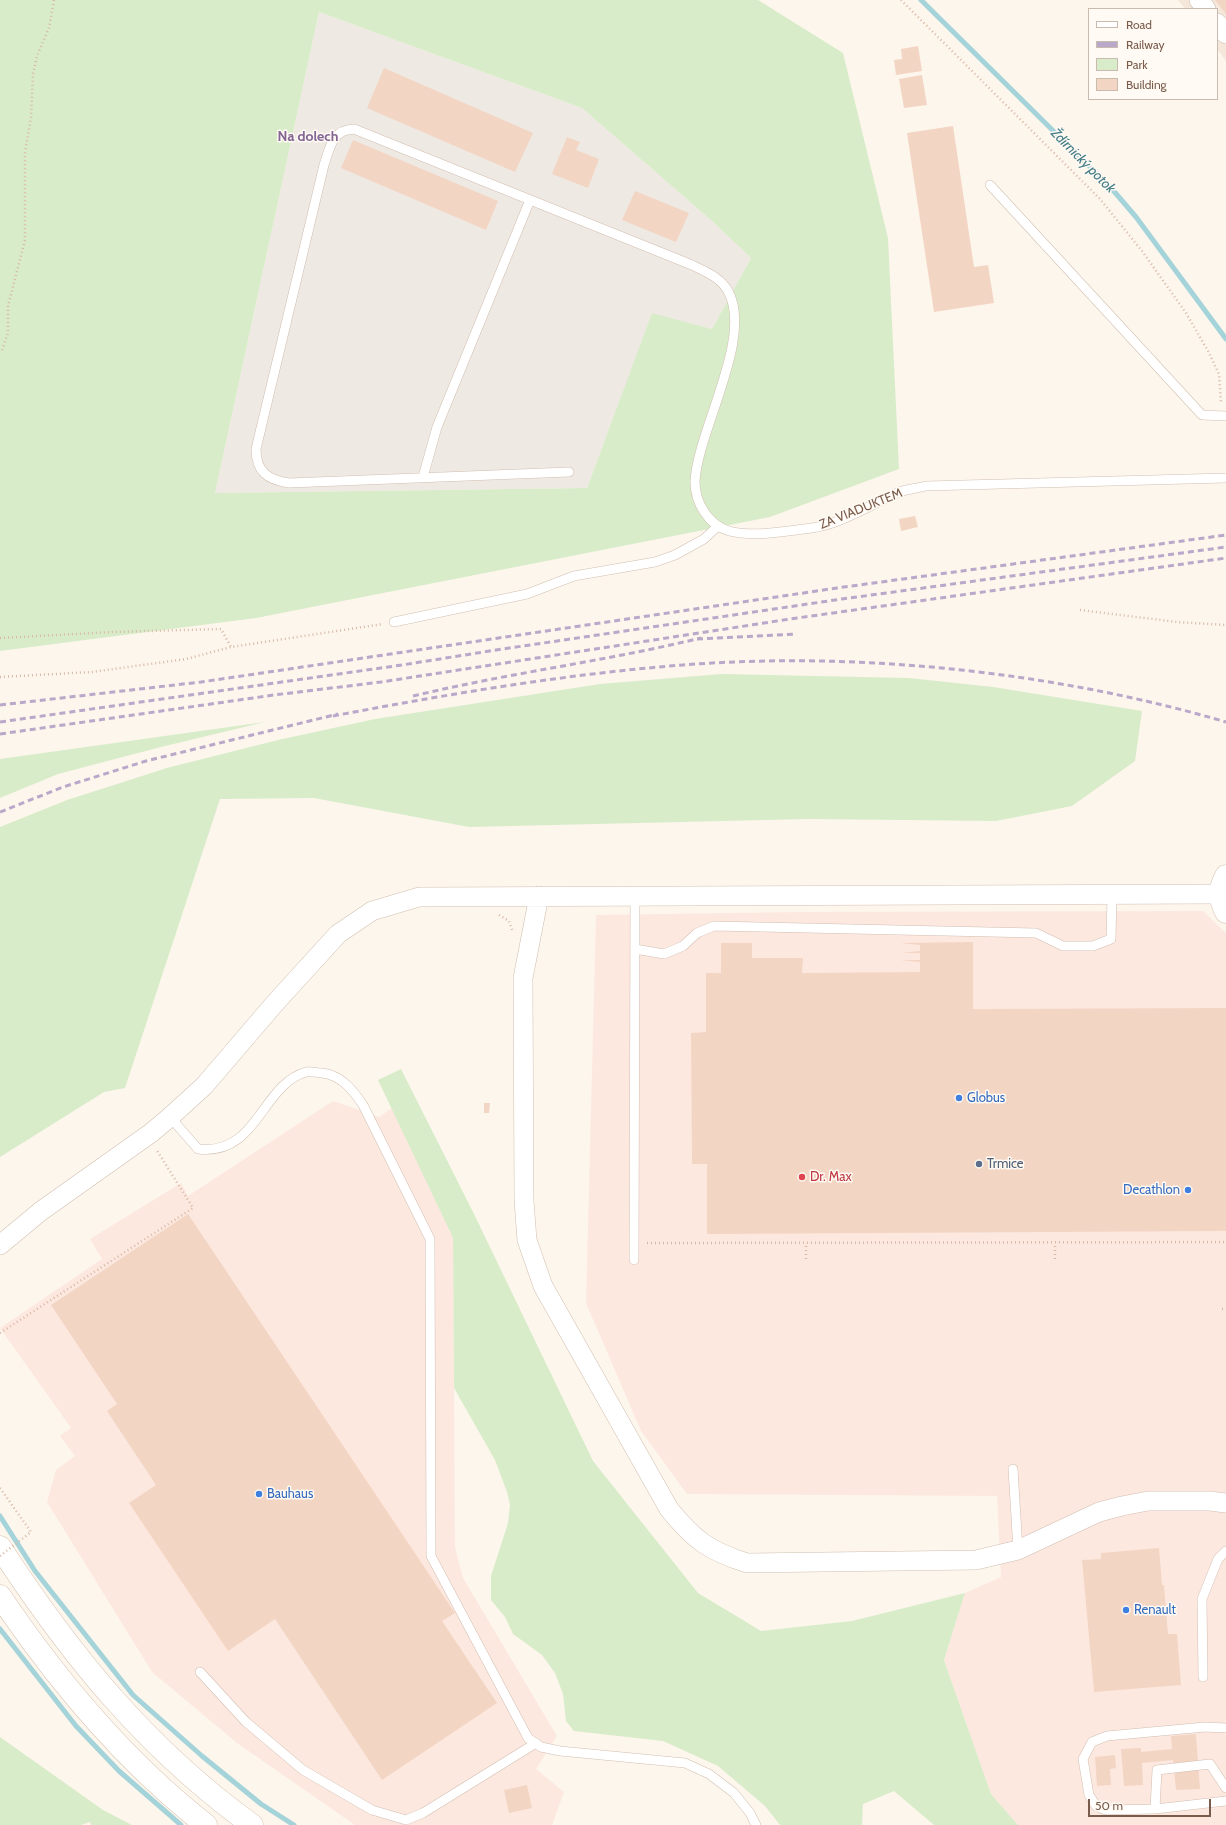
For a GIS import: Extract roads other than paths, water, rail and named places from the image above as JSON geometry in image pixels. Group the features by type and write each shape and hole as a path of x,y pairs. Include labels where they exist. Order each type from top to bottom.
{"main road":[{"path":"0,1547 63,1639 113,1700 196,1782 252,1825"},
{"path":"0,1596 41,1654 92,1718 157,1784 206,1825"}],"street":[{"path":"1199,0 1205,8"},
{"path":"1218,24 1226,34"},
{"path":"0,1245 41,1211 170,1118 204,1086 276,1002 338,934 372,911 419,897 1224,894"},
{"path":"539,896 523,978 524,1200 527,1240 543,1286 670,1508 690,1533 706,1546 725,1555 747,1562 976,1560 1018,1550 1099,1512 1122,1506 1148,1501 1210,1501 1226,1503"}],"lane":[{"path":"394,622 527,594 574,576 668,558 704,539 718,526 708,518 702,509 696,496 695,481 701,454 728,366 734,324 728,292 720,281 692,265 354,129 347,129 337,134 332,141 258,442 256,460 266,475 277,481 290,482 569,472"},
{"path":"990,185 1202,415 1224,411"},
{"path":"423,477 437,427 530,200"},
{"name":"ZA VIADUKTEM","path":"718,526 728,530 766,533 816,528 848,517 902,491 926,486 1226,478"},
{"path":"635,949 664,954 683,946 697,933 714,926 1036,933 1063,946 1093,946 1111,939 1112,895"},
{"path":"634,1260 635,897"},
{"path":"170,1118 198,1149 211,1150 225,1147 242,1136 263,1113 278,1091 292,1079 307,1072 328,1074 347,1084 364,1105 430,1239 431,1556 528,1738 541,1747 560,1751 685,1763 709,1774 734,1793 750,1812 756,1825"},
{"path":"1013,1469 1018,1550"},
{"path":"1203,1677 1202,1599 1218,1559 1226,1551"},
{"path":"200,1672 246,1722 303,1770 372,1810 406,1820 423,1813 536,1743"},
{"path":"1226,1728 1205,1727 1107,1736 1092,1742 1083,1759 1089,1795 1096,1806 1106,1810 1155,1809 1226,1801"},
{"path":"1155,1809 1157,1770 1210,1764 1226,1788"}],"waterway":[{"name":"Ždírnický potok","path":"921,0 1112,189 1136,217 1226,339"},
{"path":"0,1516 35,1571 133,1695 202,1756 261,1804 294,1825"},
{"path":"0,1629 76,1726 119,1771 181,1825"}],"railway":[{"path":"0,705 201,682 837,588 1226,535"},
{"path":"0,722 402,665 842,599 1226,547"},
{"path":"0,734 274,695 381,682 790,619 1226,558"},
{"path":"697,639 797,634"},
{"path":"413,696 485,680 629,654 701,638"},
{"path":"333,716 420,700 551,679 639,669 750,661 818,661 887,664 1026,678 1094,690 1161,705 1226,722"},
{"path":"0,812 63,787 146,761 338,714"}],"place":[{"name":"Globus","path":"959,1098"},
{"name":"Trmice","path":"979,1164"},
{"name":"Dr. Max","path":"802,1177"},
{"name":"Decathlon","path":"1188,1190"},
{"name":"Bauhaus","path":"259,1494"},
{"name":"Renault","path":"1126,1610"}],"district":[{"name":"Na dolech","path":"308,137"}]}
